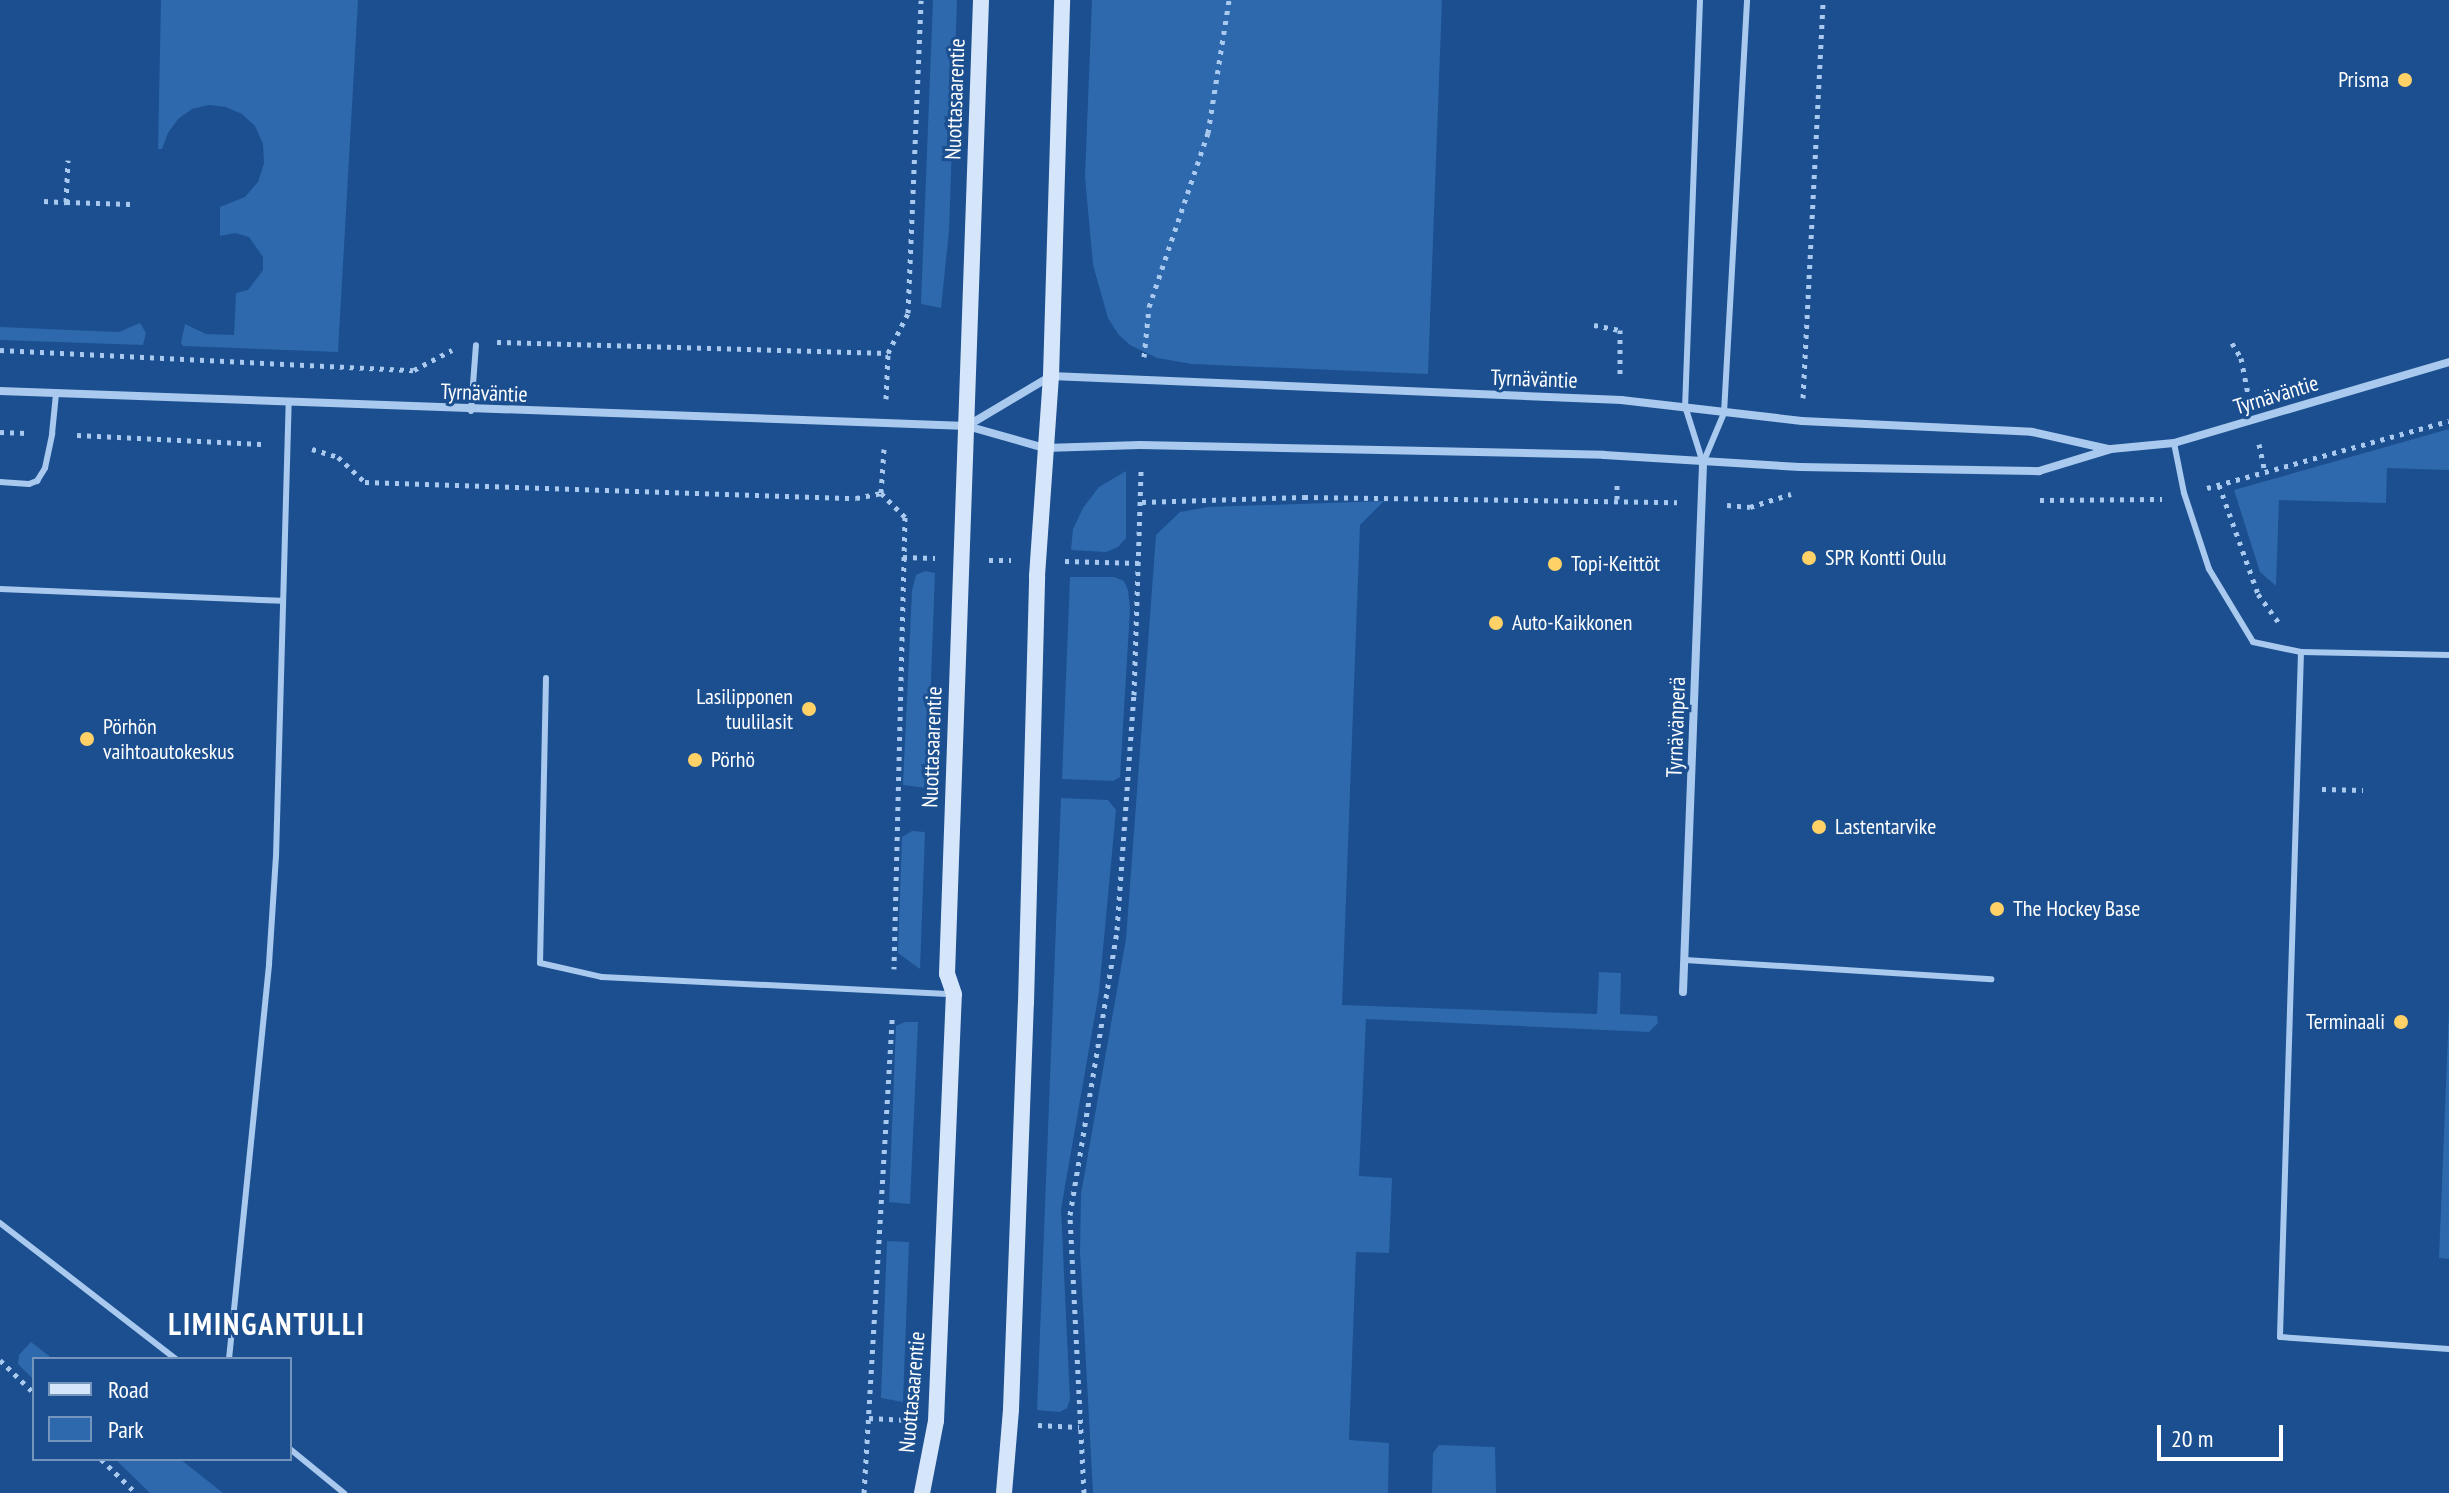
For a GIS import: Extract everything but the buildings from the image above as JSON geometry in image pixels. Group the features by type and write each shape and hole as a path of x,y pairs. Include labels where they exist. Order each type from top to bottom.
{"main road":[{"name":"Nuottasaarentie","path":"928,1491 936,1421 954,994 947,974 981,0"},
{"path":"1004,1493 1010,1424 1026,1003 1037,576 1051,376 1062,0"}],"street":[{"name":"Tyrnäväntie","path":"0,391 471,411 967,426 1045,448 1140,445 1604,455 1703,463 2039,471 2111,449 2174,443 2449,362"},
{"path":"967,426 1051,376"},
{"name":"Tyrnäväntie","path":"1051,376 1591,399 1685,406 1802,421 2032,432 2111,449"},
{"name":"Tyrnävänperä","path":"1683,992 1703,463"}],"lane":[{"path":"1700,0 1685,406 1703,463"},
{"path":"1703,463 1724,413 1747,0"},
{"path":"471,411 476,345"},
{"path":"0,482 29,484 37,481 45,468 56,394"},
{"path":"229,1357 269,964 276,857 289,403"},
{"path":"2174,443 2184,493 2209,569 2253,642 2301,652 2449,655"},
{"path":"0,589 282,601"},
{"path":"2301,652 2280,1337 2449,1349"},
{"path":"546,678 540,963 602,977 954,994"},
{"path":"1685,960 1991,979"},
{"path":"0,1223 173,1357"},
{"path":"292,1451 344,1493"}],"path":[{"path":"864,1493 894,991 905,517 881,493 888,353 908,313 921,0"},
{"path":"1142,381 1149,307 1208,133 1229,0"},
{"path":"1802,421 1823,0"},
{"path":"66,202 68,160"},
{"path":"44,201 131,204"},
{"path":"0,350 414,370 454,348 495,342 888,353"},
{"path":"0,432 287,445 326,451 365,482 856,498 881,493"},
{"path":"1084,1493 1070,1215 1117,930 1134,695 1142,502 1140,445"},
{"path":"2219,485 2258,594 2301,652"},
{"path":"2297,788 2363,790"},
{"path":"0,1361 32,1391"},
{"path":"869,1418 936,1421"},
{"path":"1010,1424 1079,1427"},
{"path":"103,1461 136,1493"}],"green space":[{"path":"161,0 358,0 338,352 183,346 181,343 185,324 206,334 234,335 236,293 248,290 263,270 263,257 249,237 235,233 220,236 220,207 245,197 258,182 264,163 263,144 255,126 242,114 226,107 209,105 192,109 178,119 162,149 158,149"},
{"path":"933,0 957,0 949,231 941,308 921,304"},
{"path":"1092,0 1442,0 1428,374 1192,364 1157,358 1130,345 1118,334 1108,318 1093,265 1085,177"},
{"path":"140,323 146,333 143,345 0,340 0,327 119,332"},
{"path":"2449,429 2449,470 2387,468 2386,503 2279,500 2276,586 2260,572 2234,490"},
{"path":"1126,471 1126,538 1118,547 1106,552 1071,550 1073,529 1083,508 1099,487"},
{"path":"1384,501 1360,525 1342,1005 1597,1014 1599,972 1621,973 1620,1014 1657,1016 1658,1023 1649,1032 1366,1019 1359,1176 1392,1178 1389,1253 1356,1252 1349,1440 1389,1443 1388,1493 1093,1493 1080,1252 1081,1194 1126,939 1156,535 1180,512 1208,507"},
{"path":"925,571 935,573 927,788 903,785 912,591 916,575"},
{"path":"1070,577 1114,577 1124,581 1128,590 1130,609 1120,777 1113,781 1062,779"},
{"path":"1061,798 1108,800 1116,810 1099,992 1061,1209 1070,1400 1067,1408 1060,1412 1037,1410"},
{"path":"912,831 925,832 920,969 898,953 902,837"},
{"path":"2449,1009 2449,1259 2439,1258"},
{"path":"918,1022 910,1204 889,1202 896,1026"},
{"path":"887,1241 909,1242 903,1402 881,1398"},
{"path":"31,1342 50,1357 32,1357 32,1378 18,1364 19,1355"},
{"path":"1439,1445 1495,1447 1496,1493 1432,1493 1433,1453"},
{"path":"117,1461 183,1461 223,1493 150,1493"}],"place":[{"name":"Prisma","path":"2405,80"},
{"name":"SPR Kontti Oulu","path":"1809,558"},
{"name":"Topi-Keittöt","path":"1555,564"},
{"name":"Auto-Kaikkonen","path":"1496,623"},
{"name":"Lasilipponen tuulilasit","path":"809,709"},
{"name":"Pörhön vaihtoautokeskus","path":"87,739"},
{"name":"Pörhö","path":"695,760"},
{"name":"Lastentarvike","path":"1819,827"},
{"name":"The Hockey Base","path":"1997,909"},
{"name":"Terminaali","path":"2401,1022"}],"district":[{"name":"LIMINGANTULLI","path":"267,1324"}]}
